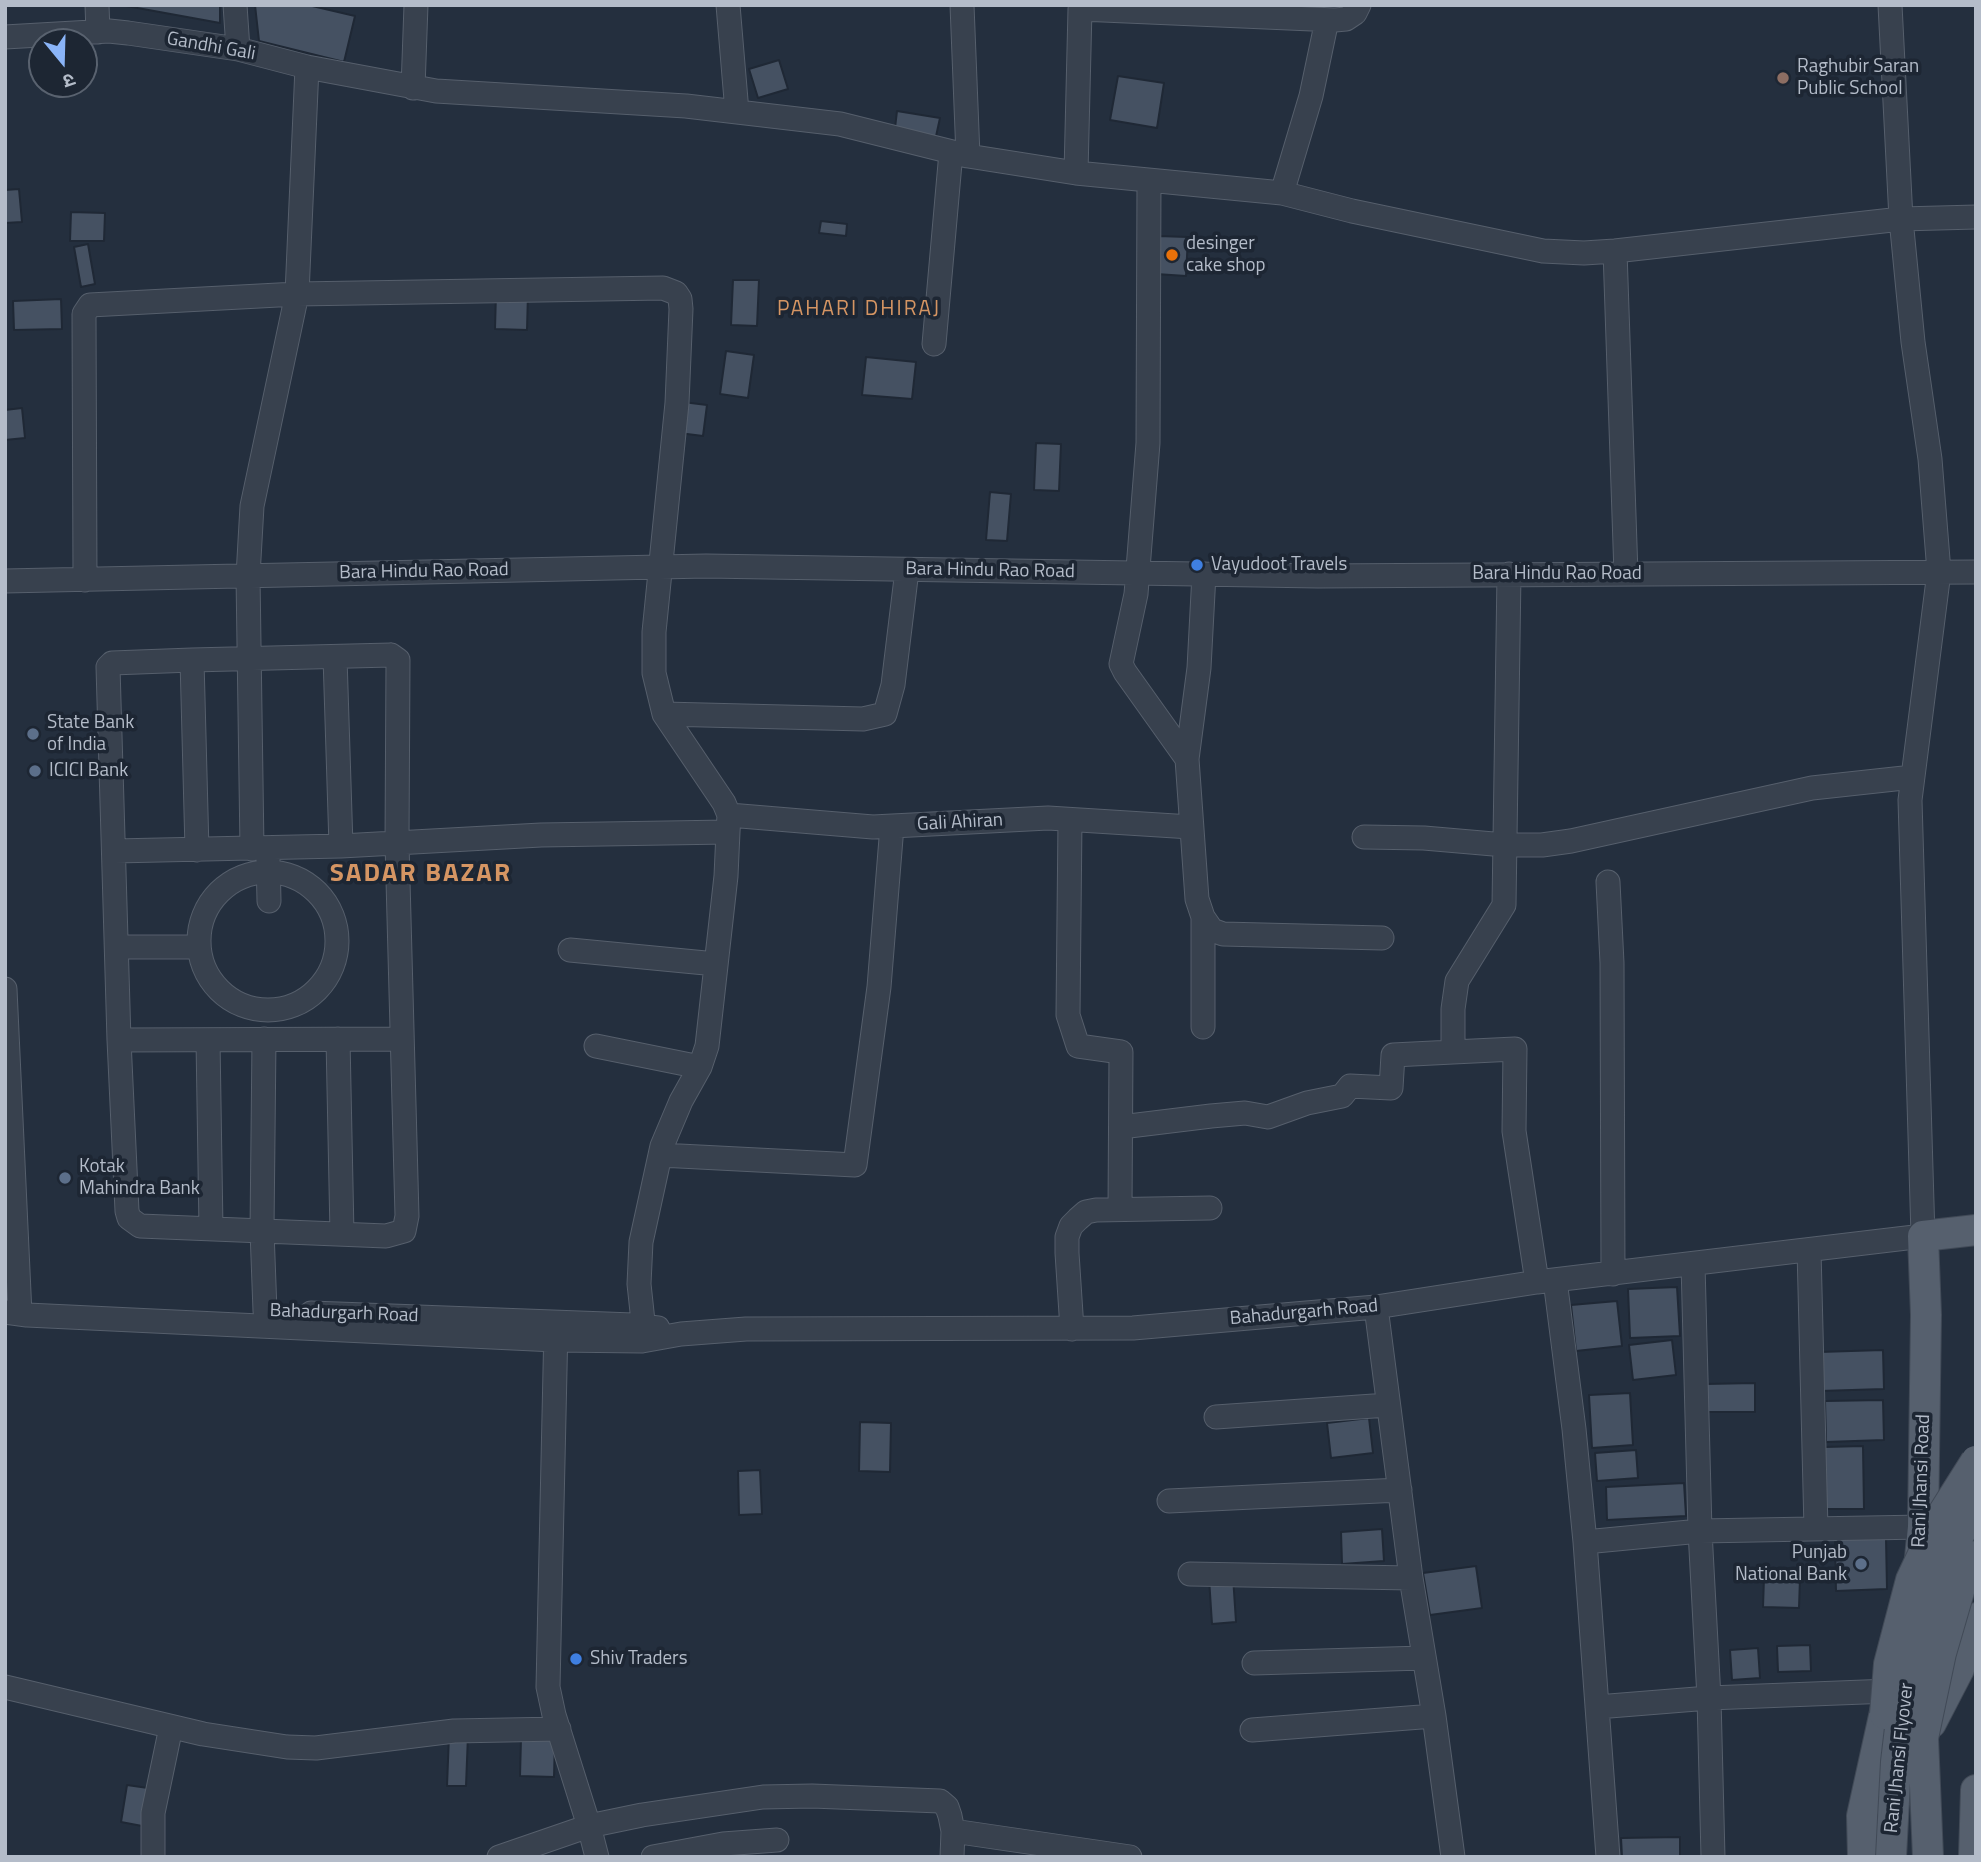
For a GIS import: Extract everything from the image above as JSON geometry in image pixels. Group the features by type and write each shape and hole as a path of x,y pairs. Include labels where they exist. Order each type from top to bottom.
{"main road":[{"path":"1923,1236 1976,1230"},
{"name":"Rani Jhansi Road","path":"1863,1857 1862,1816 1923,1536 1926,1315 1923,1236"},
{"path":"1896,1762 1885,1713 1889,1664 1901,1615 1919,1559 1940,1518 1976,1461"},
{"name":"Rani Jhansi Flyover","path":"1891,1857 1896,1762 1903,1703 1920,1632 1941,1566 1976,1505"},
{"path":"1923,1536 1976,1593"},
{"name":"Rani Jhansi Flyover","path":"1928,1857 1923,1738 1941,1653 1964,1574 1976,1556"},
{"path":"1923,1738 1959,1669 1976,1618"},
{"path":"1974,1857 1976,1790"}],"street":[{"path":"97,5 98,28"},
{"path":"235,5 238,49"},
{"path":"413,88 416,5"},
{"path":"729,5 737,112"},
{"path":"934,344 960,154 962,5"},
{"path":"1076,173 1080,7 1327,20 1346,19 1356,13 1359,5"},
{"path":"1890,5 1901,219 1913,342 1930,459 1939,572 1910,800 1923,1236"},
{"path":"1282,194 1311,96 1327,20"},
{"name":"Gandhi Gali","path":"98,32 128,33 238,49 413,88 686,106 841,124 960,154 1076,173 1282,194 1543,251 1615,251 1901,219 1976,217"},
{"name":"Gandhi Gali","path":"5,37 28,36"},
{"path":"269,901 268,872 260,848 248,659 248,576 252,506 297,294 307,66"},
{"path":"1149,181 1148,443 1136,594 1121,664 1187,759"},
{"path":"1615,251 1626,574"},
{"path":"85,580 85,310 93,305 297,294 663,288 676,293 681,299 677,403 654,632 654,673 664,714 677,737 715,789 729,824 710,1024 700,1067 675,1112 660,1155 641,1242 639,1284 645,1333"},
{"name":"Bara Hindu Rao Road","path":"5,582 661,567 1204,574 1976,572"},
{"path":"664,714 863,719 885,714 892,685 906,570"},
{"path":"1204,574 1199,668 1187,759 1197,899 1203,917 1212,930 1223,934 1382,939"},
{"path":"1453,1052 1453,1009 1457,981 1504,905 1509,574"},
{"path":"391,655 398,660 397,844 406,1224 404,1231 393,1235 139,1226 129,1218 119,1040 108,667 112,663 335,657 391,655"},
{"path":"335,657 341,846"},
{"path":"192,660 197,850"},
{"path":"1364,836 1542,845 1812,788 1913,777"},
{"name":"Gali Ahiran","path":"114,851 397,844 729,824 873,827 1048,818 1191,827"},
{"path":"1070,820 1068,1015 1079,1046 1121,1052 1120,1209"},
{"path":"660,1155 855,1164 879,987 892,826"},
{"path":"258,872 280,873 301,880 318,893 331,912 337,933 336,955 327,977 311,995 291,1006 267,1010 244,1006 223,995 208,977 199,956 199,947 198,932 205,909 218,892 236,879 258,872"},
{"path":"1608,882 1612,963 1613,1274"},
{"path":"1203,917 1203,1027"},
{"path":"117,947 199,947"},
{"path":"570,950 716,964"},
{"path":"5,989 12,1306"},
{"path":"265,1311 262,1231 267,1010"},
{"path":"338,1039 342,1234"},
{"path":"119,1040 402,1039"},
{"path":"208,1040 211,1229"},
{"path":"596,1046 700,1067"},
{"path":"1121,1127 1211,1116 1245,1114 1268,1117 1307,1103 1342,1096 1350,1086 1391,1088 1393,1055 1515,1049 1514,1131 1574,1429 1608,1857"},
{"path":"1072,1329 1067,1253 1071,1226 1086,1212 1210,1208"},
{"name":"Bahadurgarh Road","path":"12,1306 555,1331 681,1334 746,1329 1133,1328 1376,1307 1546,1281 1923,1236"},
{"path":"1809,1250 1816,1529"},
{"path":"1693,1264 1713,1857"},
{"name":"Bahadurgarh Road","path":"12,1306 128,1306 265,1311 555,1331"},
{"path":"1376,1307 1411,1578 1434,1716 1452,1857"},
{"path":"555,1331 548,1687 597,1857"},
{"path":"1216,1417 1388,1405"},
{"path":"1169,1501 1400,1490"},
{"path":"1585,1542 1700,1531 1816,1529 1923,1536"},
{"path":"1190,1574 1411,1578"},
{"path":"1254,1662 1423,1658"},
{"path":"5,1687 172,1727 287,1747 316,1748 454,1731 559,1729"},
{"path":"1597,1707 1709,1698 1890,1690"},
{"path":"1252,1730 1434,1716"},
{"path":"153,1857 153,1813 172,1727"},
{"path":"499,1857 589,1826 688,1807 763,1797 812,1796 940,1801 947,1807 953,1831 952,1857"},
{"path":"953,1831 1130,1857"},
{"path":"653,1857 698,1848 777,1840"}],"building":[{"path":"121,5 220,5 220,23"},
{"path":"255,5 308,5 355,16 344,62 259,41"},
{"path":"779,60 788,89 758,98 749,69"},
{"path":"1118,76 1164,83 1157,128 1110,120"},
{"path":"897,111 940,118 935,141 895,128"},
{"path":"19,189 22,222 5,223 5,190"},
{"path":"71,212 105,213 104,241 70,241"},
{"path":"821,221 847,224 846,236 819,233"},
{"name":"desinger cake shop","path":"1158,236 1188,237 1186,276 1156,274"},
{"path":"88,244 95,284 81,287 74,247"},
{"path":"733,280 759,280 757,326 731,325"},
{"path":"496,292 528,293 527,330 495,329"},
{"path":"61,299 62,329 14,330 13,301"},
{"path":"726,351 754,355 748,398 720,394"},
{"path":"866,357 916,362 912,399 862,395"},
{"path":"683,402 707,405 703,436 679,433"},
{"path":"22,408 25,438 5,440 5,410"},
{"path":"1036,443 1061,444 1059,491 1034,490"},
{"path":"990,492 1011,494 1007,541 986,540"},
{"path":"1677,1287 1680,1336 1630,1338 1628,1289"},
{"path":"1617,1301 1622,1346 1576,1351 1571,1305"},
{"path":"1672,1340 1676,1375 1633,1380 1629,1345"},
{"path":"1883,1350 1884,1389 1820,1391 1819,1352"},
{"path":"1755,1383 1755,1412 1705,1412 1705,1384"},
{"path":"1630,1393 1633,1445 1592,1448 1589,1395"},
{"path":"1883,1400 1884,1440 1826,1442 1825,1401"},
{"path":"1369,1418 1373,1453 1331,1458 1327,1423"},
{"path":"860,1422 891,1423 890,1472 859,1471"},
{"path":"1863,1446 1864,1509 1825,1509 1824,1447"},
{"path":"1636,1450 1638,1478 1597,1481 1595,1453"},
{"path":"760,1470 762,1514 739,1515 738,1471"},
{"path":"1684,1483 1686,1516 1607,1520 1606,1487"},
{"path":"1382,1529 1384,1561 1342,1564 1341,1532"},
{"name":"Punjab National Bank","path":"1886,1538 1887,1589 1836,1591 1835,1539"},
{"path":"1476,1566 1482,1608 1430,1615 1423,1573"},
{"path":"1233,1576 1236,1622 1212,1624 1209,1578"},
{"path":"1764,1577 1800,1578 1799,1608 1763,1607"},
{"path":"1810,1645 1811,1671 1778,1672 1777,1646"},
{"path":"1758,1648 1760,1678 1732,1680 1730,1650"},
{"path":"449,1735 468,1735 466,1786 447,1786"},
{"path":"521,1738 555,1739 554,1777 520,1776"},
{"path":"127,1785 148,1788 142,1826 121,1822"},
{"path":"1680,1837 1680,1857 1622,1857 1621,1838"}],"place":[{"name":"Raghubir Saran Public School","path":"1783,78"},
{"name":"desinger cake shop","path":"1172,255"},
{"name":"Vayudoot Travels","path":"1197,565"},
{"name":"State Bank of India","path":"33,734"},
{"name":"ICICI Bank","path":"35,771"},
{"name":"Kotak Mahindra Bank","path":"65,1178"},
{"name":"Punjab National Bank","path":"1861,1564"},
{"name":"Shiv Traders","path":"576,1659"}],"district":[{"name":"PAHARI DHIRAJ","path":"859,310"},
{"name":"SADAR BAZAR","path":"421,875"}]}
